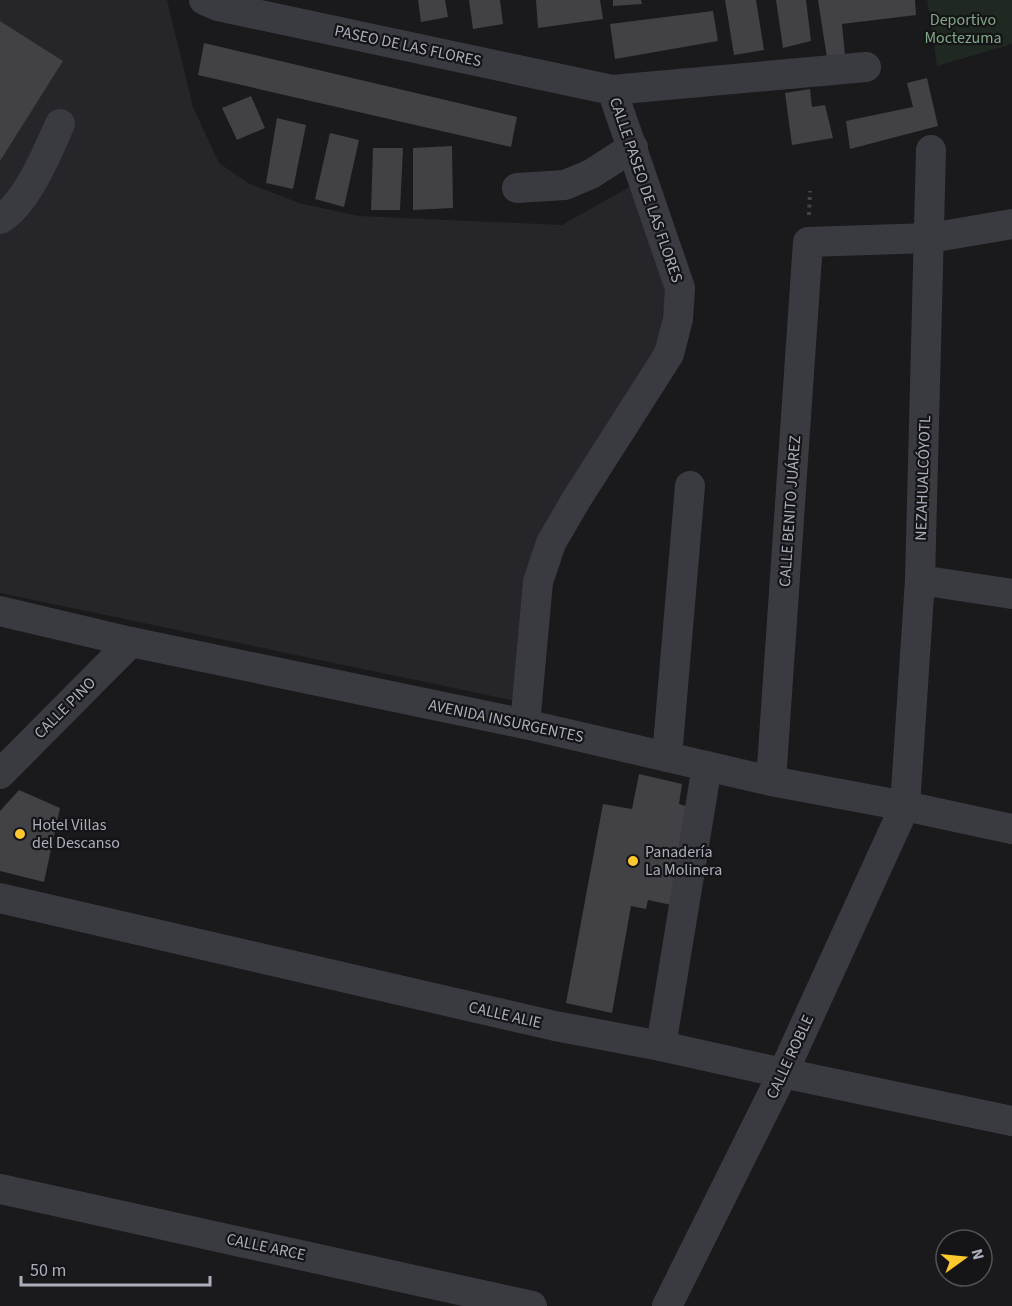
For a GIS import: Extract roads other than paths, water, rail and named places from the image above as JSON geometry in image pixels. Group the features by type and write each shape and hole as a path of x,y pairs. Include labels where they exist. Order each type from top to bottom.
{"street":[{"name":"PASEO DE LAS FLORES","path":"204,0 218,6 612,90"},
{"name":"CALLE PASEO DE LAS FLORES","path":"525,724 538,582 551,543 669,354 678,319 680,288 612,90 866,67"},
{"path":"0,219 8,215 37,175 60,124"},
{"path":"517,188 565,185 591,174 633,147"},
{"name":"NEZAHUALCÓYOTL","path":"905,806 920,580 931,150"},
{"path":"930,238 1012,224"},
{"name":"CALLE BENITO JUÁREZ","path":"771,781 808,242 930,238"},
{"path":"667,757 690,486"},
{"path":"920,580 1012,594"},
{"name":"AVENIDA INSURGENTES","path":"0,611 131,642 525,724 771,781 1012,829"},
{"name":"CALLE PINO","path":"0,774 131,642"},
{"path":"661,1046 707,765"},
{"name":"CALLE ROBLE","path":"667,1306 783,1073 905,806"},
{"name":"CALLE ALIE","path":"0,898 555,1026 1012,1120"},
{"name":"CALLE ARCE","path":"0,1189 532,1306"}],"place":[{"name":"Hotel Villas del Descanso","path":"20,834"},
{"name":"Panadería La Molinera","path":"633,861"}],"park label":[{"name":"Deportivo Moctezuma","path":"963,29"}]}
